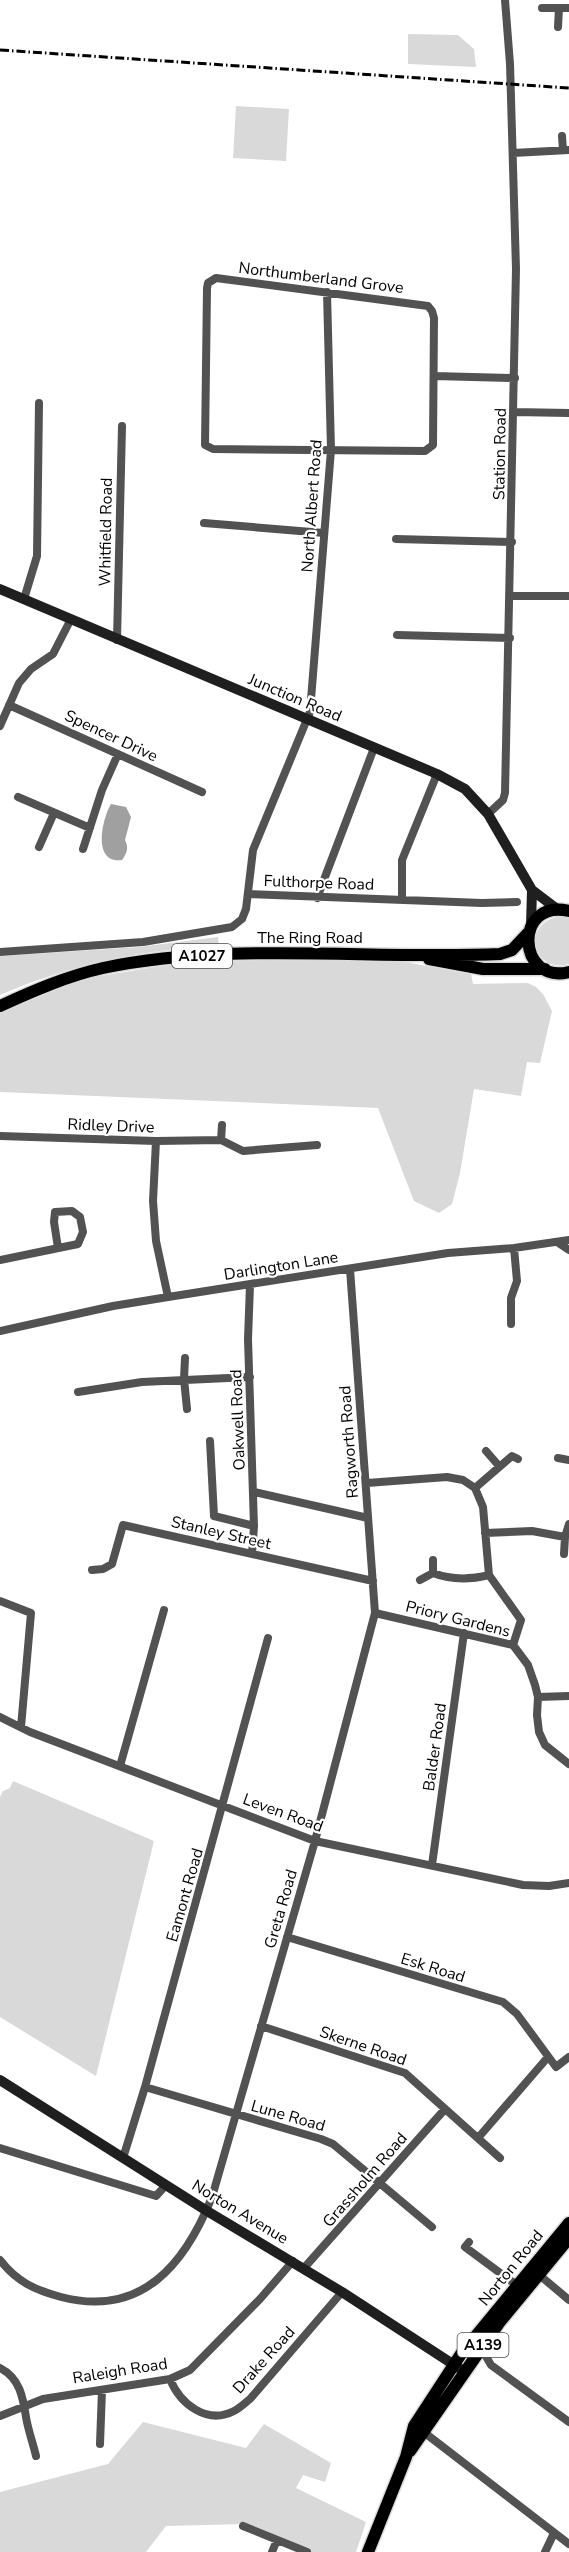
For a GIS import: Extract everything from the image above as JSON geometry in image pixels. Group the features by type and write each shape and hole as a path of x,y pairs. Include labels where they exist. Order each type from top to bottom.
{"main road":[{"name":"Junction Road","path":"0,589 436,774 465,789 488,814 532,890 566,910"},
{"path":"532,890 527,945 531,955 545,969"},
{"name":"A1027","path":"529,930 538,917 566,910"},
{"name":"The Ring Road","path":"0,1006 62,979 139,962 231,955 500,954 512,950 529,930"},
{"name":"The Ring Road","path":"413,956 483,969 545,969"},
{"name":"A1027","path":"545,969 569,972"},
{"name":"Norton Avenue","path":"0,2080 207,2211 293,2261 459,2368"},
{"name":"Norton Road","path":"459,2368 481,2349 568,2224"},
{"name":"Norton Road","path":"368,2552 405,2457 459,2368 517,2284 535,2272 569,2238"}],"street":[{"name":"Station Road","path":"488,814 503,800 505,793 511,596 516,269 509,88 510,56 505,0"},
{"path":"542,8 569,8"},
{"path":"558,27 559,8"},
{"path":"513,153 566,150 562,136"},
{"name":"Northumberland Grove","path":"331,450 213,449 205,445 203,441 208,283 216,278 422,304 432,311 434,318 434,376"},
{"name":"North Albert Road","path":"248,894 253,850 310,712 331,450 327,292"},
{"path":"331,450 425,451 430,449 435,441 434,376 515,378"},
{"path":"24,599 37,556 39,403"},
{"path":"514,412 569,413"},
{"name":"Whitfield Road","path":"117,640 122,426"},
{"path":"204,523 324,533"},
{"path":"396,539 512,542"},
{"path":"511,596 569,596"},
{"path":"0,726 24,676 57,647 70,619"},
{"path":"397,635 510,638"},
{"name":"Spencer Drive","path":"9,705 202,792"},
{"path":"317,898 374,748"},
{"path":"83,849 102,790 118,754"},
{"path":"402,900 402,860 436,774"},
{"path":"18,797 90,828"},
{"path":"39,847 54,813"},
{"name":"Fulthorpe Road","path":"0,952 143,942 232,927 242,919 248,894 317,898 517,902"},
{"path":"221,1140 222,1125"},
{"name":"Ridley Drive","path":"0,1136 156,1141 221,1140 243,1151 317,1145"},
{"path":"156,1141 153,1202 156,1241 168,1297"},
{"path":"0,1260 78,1244 83,1232 80,1217 72,1211 56,1212 54,1222 58,1248"},
{"name":"Darlington Lane","path":"0,1331 113,1306 448,1252 514,1248 569,1240"},
{"path":"557,1242 569,1250"},
{"path":"511,1324 511,1298 517,1281 514,1248"},
{"name":"Ragworth Road","path":"350,1269 375,1613"},
{"name":"Oakwell Road","path":"250,1285 254,1492 252,1554"},
{"path":"185,1358 184,1379 187,1409"},
{"path":"78,1392 142,1382 250,1377"},
{"path":"210,1441 214,1516"},
{"path":"486,1451 499,1466"},
{"path":"475,1488 512,1456 519,1459"},
{"path":"558,1458 569,1460"},
{"path":"366,1483 447,1477 463,1480 475,1488 482,1499 489,1575 521,1620 513,1645"},
{"path":"254,1492 368,1518"},
{"path":"203,1516 214,1516 254,1526"},
{"path":"564,1554 564,1537 569,1524"},
{"name":"Stanley Street","path":"91,1570 103,1569 112,1564 123,1525 373,1581"},
{"path":"485,1533 532,1531 564,1537"},
{"path":"433,1560 433,1573"},
{"path":"433,1573 443,1577 469,1580 489,1575"},
{"path":"420,1580 433,1573"},
{"path":"0,1601 31,1613 21,1727"},
{"path":"120,1766 164,1610"},
{"name":"Priory Gardens","path":"375,1613 513,1645 528,1665 538,1697 539,1732 545,1745 569,1764"},
{"name":"Greta Road","path":"0,2260 25,2284 42,2292 73,2300 116,2299 145,2288 163,2276 195,2237 207,2211 315,1841 375,1613"},
{"name":"Balder Road","path":"432,1865 464,1633"},
{"name":"Eamont Road","path":"123,2158 145,2088 224,1806 268,1638"},
{"path":"538,1697 569,1696"},
{"name":"Leven Road","path":"0,1717 315,1841 523,1885 549,1886 569,1883"},
{"name":"Esk Road","path":"287,1936 503,2002 517,2014 556,2067 569,2057"},
{"name":"Skerne Road","path":"261,2026 405,2073 500,2157"},
{"path":"478,2138 548,2057"},
{"name":"Lune Road","path":"145,2088 327,2142 432,2227"},
{"name":"Grassholm Road","path":"304,2268 445,2109"},
{"path":"0,2148 156,2196 166,2185"},
{"path":"469,2242 465,2247 517,2284"},
{"name":"Raleigh Road","path":"0,2416 43,2399 63,2394 170,2379 190,2370 260,2299 293,2261"},
{"path":"535,2272 569,2300"},
{"name":"Drake Road","path":"170,2379 184,2403 198,2412 218,2416 235,2411 250,2399 342,2292"},
{"path":"481,2349 491,2365 569,2422"},
{"path":"0,2368 16,2381 26,2406 26,2417 36,2456"},
{"path":"100,2444 102,2390"},
{"path":"420,2429 569,2544"},
{"path":"243,2526 307,2552"},
{"path":"544,2552 554,2533"},
{"path":"272,2552 277,2540"}],"shaded area":[{"path":"408,34 458,35 474,49 476,67 408,64"},
{"path":"236,106 289,109 286,161 233,158"},
{"path":"111,804 126,807 131,817 125,840 127,850 122,860 106,855 103,848 103,829"},
{"path":"562,916 569,918 569,964 556,965 539,955 536,936 540,927 549,920"},
{"path":"218,937 219,947 163,951 107,960 53,975 0,995 0,956 139,947"},
{"path":"261,960 399,961 471,974 473,984 528,983 543,994 552,1011 540,1063 527,1062 521,1096 474,1089 460,1173 452,1204 439,1213 414,1201 378,1108 0,1092 0,1013 82,979 174,964"},
{"path":"13,1781 154,1841 96,2076 0,2017 0,1797 3,1791 10,1788"},
{"path":"143,2422 246,2448 264,2424 331,2463 325,2482 303,2475 296,2488 366,2522 356,2552 312,2552 244,2524 166,2526 146,2552 0,2552 0,2492 108,2464"}],"railway":[{"path":"0,50 569,88"}]}
